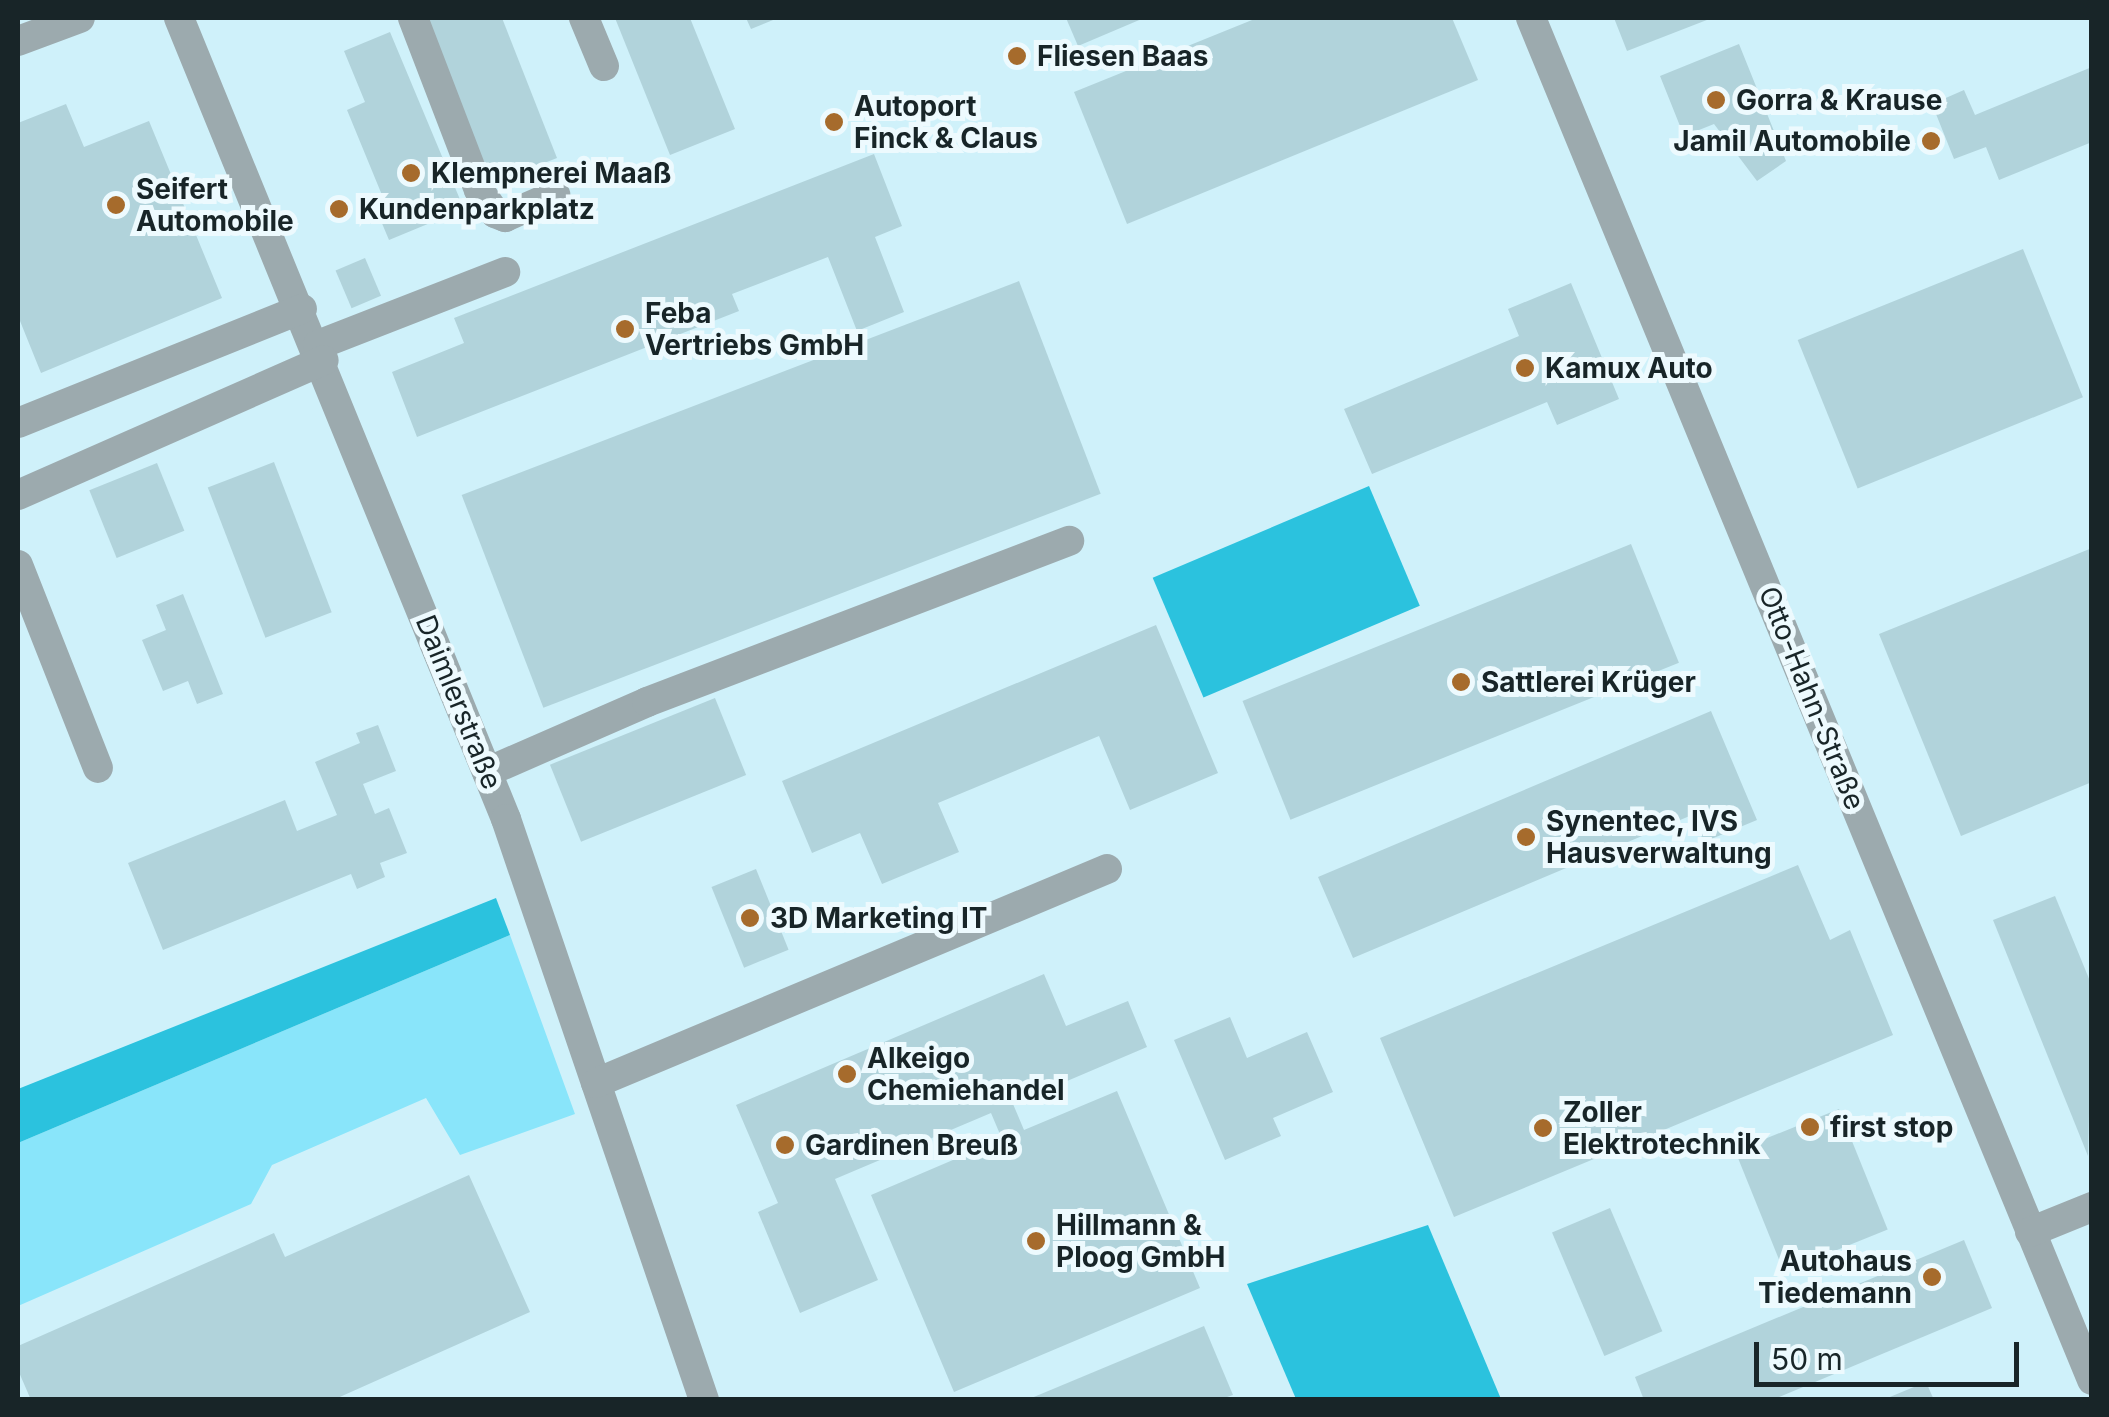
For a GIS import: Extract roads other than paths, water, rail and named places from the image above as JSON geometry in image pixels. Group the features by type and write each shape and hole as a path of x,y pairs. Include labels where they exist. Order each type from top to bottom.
{"street":[{"path":"18,41 80,18"},
{"name":"Daimlerstraße","path":"179,18 320,353 487,772 704,1400"},
{"path":"413,18 480,190 495,212 505,218 555,195"},
{"path":"584,18 604,66"},
{"name":"Otto-Hahn-Straße","path":"1531,18 2092,1380"},
{"path":"18,494 320,353 505,272"},
{"path":"18,424 302,309"},
{"path":"487,772 647,702 1069,541"},
{"path":"18,566 98,768"},
{"path":"596,1083 1107,869"},
{"path":"2030,1232 2092,1206"}],"place":[{"name":"Fliesen Baas","path":"1017,56"},
{"name":"Gorra & Krause","path":"1716,100"},
{"name":"Autoport Finck & Claus","path":"834,122"},
{"name":"Jamil Automobile","path":"1931,141"},
{"name":"Klempnerei Maaß","path":"411,173"},
{"name":"Seifert Automobile","path":"116,205"},
{"name":"Kundenparkplatz","path":"339,209"},
{"name":"Feba Vertriebs GmbH","path":"625,329"},
{"name":"Kamux Auto","path":"1525,368"},
{"name":"Sattlerei Krüger","path":"1461,682"},
{"name":"Synentec, IVS Hausverwaltung","path":"1526,837"},
{"name":"3D Marketing IT","path":"750,918"},
{"name":"Alkeigo Chemiehandel","path":"847,1074"},
{"name":"first stop","path":"1810,1127"},
{"name":"Zoller Elektrotechnik","path":"1543,1128"},
{"name":"Gardinen Breuß","path":"785,1145"},
{"name":"Hillmann & Ploog GmbH","path":"1036,1241"},
{"name":"Autohaus Tiedemann","path":"1932,1277"}]}
